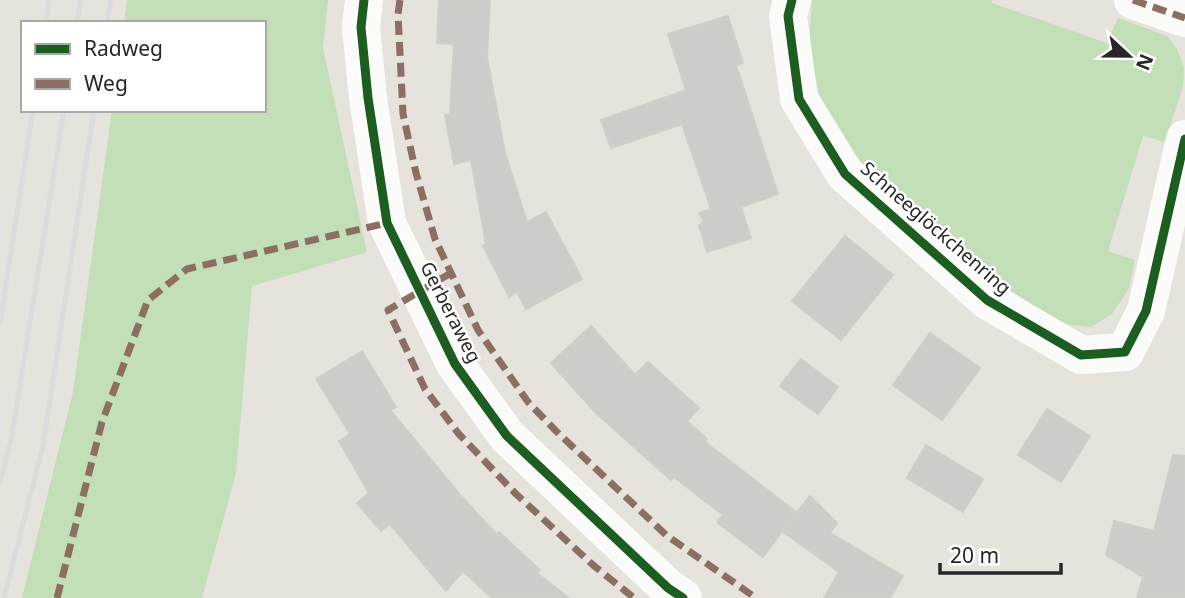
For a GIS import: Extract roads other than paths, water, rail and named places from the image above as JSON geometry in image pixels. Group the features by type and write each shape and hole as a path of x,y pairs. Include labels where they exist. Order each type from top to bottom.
{"street":[{"name":"Gerberaweg","path":"364,0 361,27 366,86 387,223 455,364 507,436 668,588 683,598"},
{"name":"Schneeglöckchenring","path":"792,0 788,16 799,99 845,174 987,300 1081,355 1125,352 1146,312 1185,139"},
{"path":"1133,0 1185,18"}],"railway":[{"path":"46,21 49,0"},
{"path":"77,21 81,0"},
{"path":"107,21 111,0"},
{"path":"0,323 33,112"},
{"path":"0,483 12,435 64,112"},
{"path":"4,598 43,446 94,112"}]}
